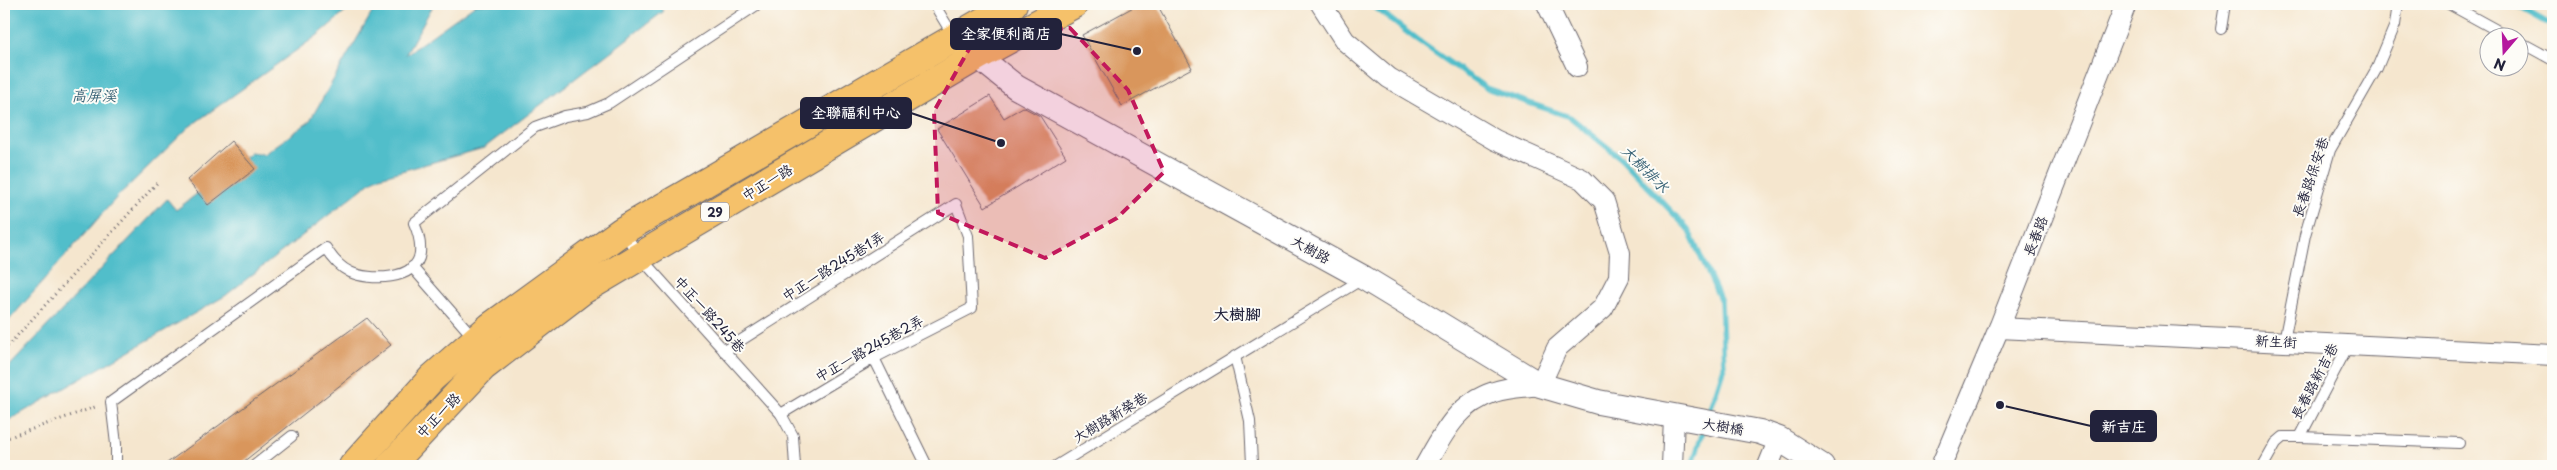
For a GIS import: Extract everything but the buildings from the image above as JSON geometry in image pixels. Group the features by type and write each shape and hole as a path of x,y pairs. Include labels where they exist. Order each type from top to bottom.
{"main road":[{"name":"中正一路","path":"353,466 432,378 476,340 622,231 1013,4"},
{"name":"中正一路","path":"390,466 483,367 583,290 978,56 1074,4"}],"street":[{"path":"1321,4 1345,42 1389,78 1495,140 1582,179 1604,201 1620,253 1619,277 1603,308 1557,348 1540,385 1495,392 1466,405 1444,431 1426,466"},
{"path":"1547,4 1577,67"},
{"name":"長春路","path":"1944,466 2126,4"},
{"name":"大樹路","path":"954,37 1016,87 1364,278 1540,385 1598,402 1680,419"},
{"name":"新生街","path":"1999,328 2553,355"},
{"path":"1672,466 1680,419"},
{"name":"大樹橋","path":"1680,419 1769,435"},
{"path":"1768,466 1769,435 1822,466"}],"lane":[{"path":"116,466 116,444 110,402 326,248 335,262 349,272 364,278 381,279 397,276 412,267 420,255 420,244 414,223 475,173 536,127 565,116 588,112 608,103 758,4"},
{"path":"934,4 954,37"},
{"path":"2222,30 2225,4"},
{"name":"長春路保安巷","path":"2284,341 2305,235 2330,150 2377,68 2395,25 2398,4"},
{"path":"2449,4 2493,28"},
{"path":"2530,47 2553,60"},
{"name":"中正一路245巷2弄","path":"781,414 874,358 972,308 968,236 956,204"},
{"name":"中正一路245巷1弄","path":"724,351 956,204"},
{"name":"中正一路245巷","path":"622,231 640,257 781,414 793,436 795,466"},
{"path":"412,267 476,340"},
{"name":"大樹路新榮巷","path":"1056,466 1364,278"},
{"name":"長春路新吉巷","path":"2263,466 2276,443 2283,437 2300,438 2350,344"},
{"path":"1235,356 1250,421 1252,464"},
{"path":"874,358 927,466"},
{"path":"254,466 292,436"},
{"path":"2300,438 2458,443"}],"path":[{"path":"4,350 156,183"},
{"path":"4,439 110,402"}],"highlighted area":[{"path":"1070,28 1128,90 1164,172 1117,218 1045,258 938,213 934,111 977,35"}],"water":[{"name":"高屏溪","path":"4,4 355,4 318,35 189,127 117,197 4,326"},
{"path":"377,4 434,4 405,55 476,4 658,4 664,11 484,148 376,178 225,296 4,423 4,372 167,199 176,210 251,152 264,154 309,122"}],"waterway":[{"name":"大樹排水","path":"1371,4 1417,40 1486,88 1570,117 1622,159 1688,229 1721,301 1724,367 1708,417"},
{"path":"2514,4 2553,26"},
{"name":"大樹排水","path":"1692,466 1704,428"}],"place":[{"name":"全家便利商店","path":"1137,51"},
{"name":"全聯福利中心","path":"1001,143"},
{"name":"新吉庄","path":"2000,405"}],"district":[{"name":"大樹腳","path":"1237,313"}]}
